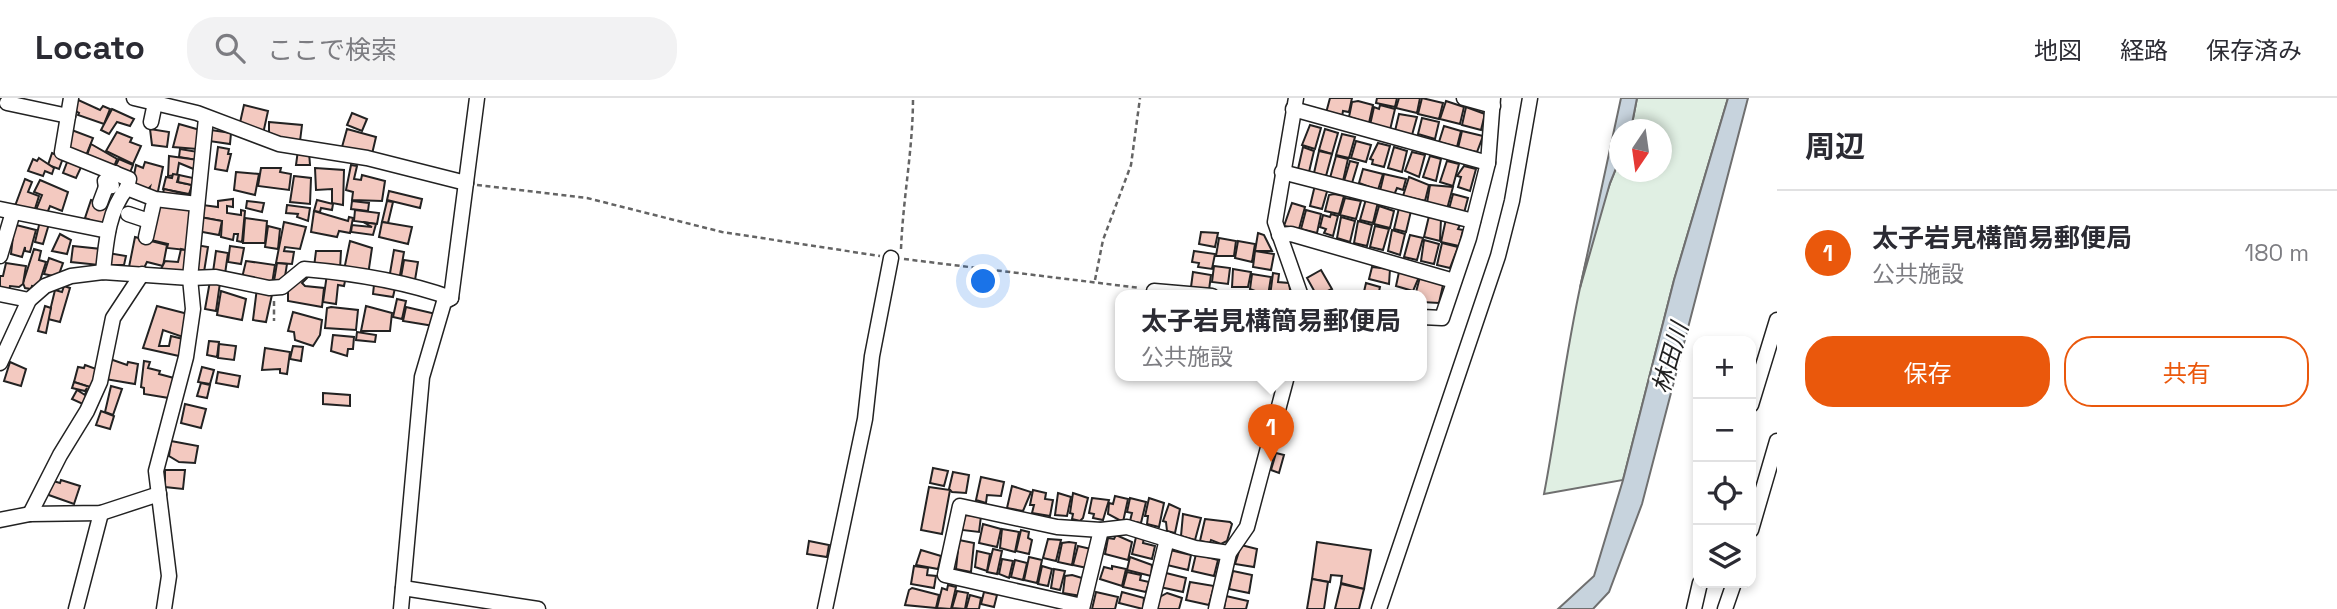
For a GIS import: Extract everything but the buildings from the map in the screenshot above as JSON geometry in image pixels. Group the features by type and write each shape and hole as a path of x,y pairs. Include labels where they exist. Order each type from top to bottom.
{"street":[{"path":"71,98 62,152 111,180 129,179 127,188 117,200 121,212"},
{"path":"134,98 206,118 279,144 367,158 466,183"},
{"path":"451,298 477,98"},
{"path":"1427,317 1441,318 1473,221 1488,163 1493,102 1464,98"},
{"path":"1378,609 1498,256 1512,201 1530,98"},
{"path":"7,103 68,116"},
{"path":"151,121 155,103"},
{"path":"1299,290 1275,222 1294,104 1488,163"},
{"path":"164,609 169,576 156,471 186,357 193,309 190,278 206,118"},
{"path":"1282,172 1473,221"},
{"path":"100,203 111,180"},
{"path":"127,188 154,202 197,204"},
{"path":"146,237 154,202"},
{"path":"0,256 7,211 108,231"},
{"path":"121,212 149,221"},
{"path":"103,272 108,231 121,212"},
{"path":"1279,235 1291,234 1454,281"},
{"path":"825,609 865,419 872,356 891,258"},
{"path":"0,363 29,300 45,286 71,276 103,272 190,278 216,277 282,287 304,269 346,273 423,288 451,298"},
{"path":"30,514 60,455 87,411 100,383 113,318 142,274"},
{"path":"0,293 29,300"},
{"path":"401,609 422,377 444,302 451,298"},
{"path":"1753,399 1777,320"},
{"path":"1216,609 1228,553 1247,527 1286,381"},
{"path":"1752,525 1777,441"},
{"path":"0,520 30,514 101,513 159,494"},
{"path":"1101,530 1082,607 945,575 960,506 1057,527 1101,530 1127,527 1228,553"},
{"path":"77,609 101,513"},
{"path":"1150,609 1167,539"},
{"path":"403,588 538,609"},
{"path":"1694,609 1699,588"},
{"path":"1725,609 1732,588"}],"path":[{"path":"913,98 913,139 903,198 901,259 1154,290"},
{"path":"1095,281 1103,240 1131,165 1140,98"},
{"path":"466,183 587,198 722,232 891,258"},
{"path":"274,287 274,321"}],"green space":[{"path":"1637,98 1728,98 1674,280 1623,480 1544,494 1581,283 1591,241 1611,182 1672,182 1672,119 1633,119"}],"water":[{"path":"1621,98 1637,98 1633,119 1616,119"},
{"name":"林田川","path":"1728,98 1748,98 1642,504 1609,592 1593,609 1558,609 1594,576 1623,480 1674,280"},
{"path":"1609,154 1610,182 1580,288"}],"place":[{"name":"太子岩見構簡易郵便局","path":"1271,462"}]}
